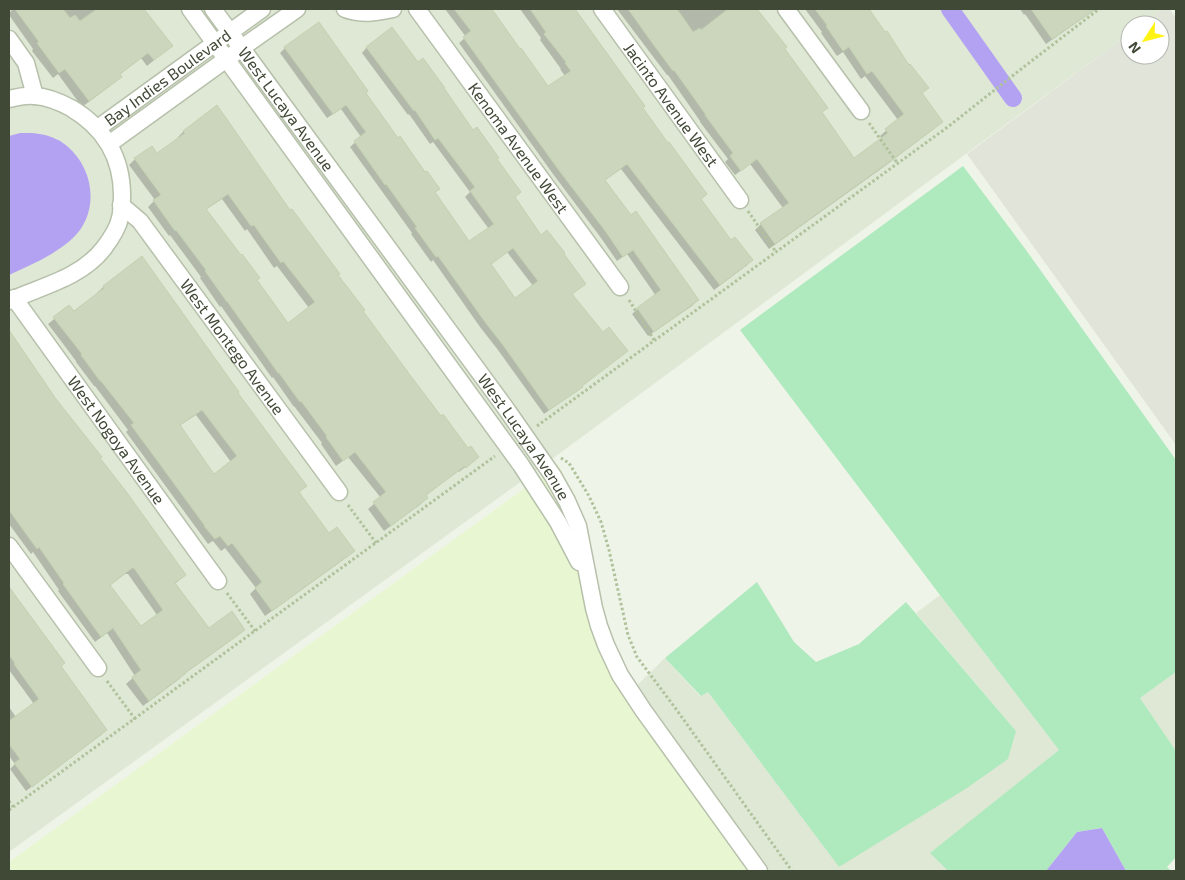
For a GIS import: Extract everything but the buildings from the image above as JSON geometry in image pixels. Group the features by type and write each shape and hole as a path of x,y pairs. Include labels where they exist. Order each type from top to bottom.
{"street":[{"path":"190,9 521,465 558,522 590,584"},
{"name":"West Lucaya Avenue","path":"213,9 553,476 578,526 599,626 620,675 759,871"},
{"name":"Bay Indies Boulevard","path":"98,128 262,9"},
{"name":"Bay Indies Boulevard","path":"109,144 297,9"},
{"path":"345,9 354,12 373,13 393,9"},
{"name":"Kenoma Avenue West","path":"417,9 620,287"},
{"name":"Jacinto Avenue West","path":"602,9 740,200"},
{"path":"786,9 861,111"},
{"path":"9,39 26,63 35,96"},
{"name":"Bay Indies Boulevard","path":"9,98 35,96 53,100 64,104 89,120 98,128 114,154 120,174 121,188 120,218 105,247 77,271 61,280 12,300"},
{"path":"321,190 337,178"},
{"name":"West Montego Avenue","path":"121,205 140,221 339,492"},
{"name":"West Nogoya Avenue","path":"12,300 218,581"},
{"path":"420,326 436,314"},
{"path":"521,465 537,453"},
{"path":"9,546 98,668"}],"path":[{"path":"532,430 898,164 1099,9"},
{"path":"861,111 898,164"},
{"path":"740,200 776,252"},
{"path":"620,287 654,340"},
{"path":"9,810 500,453"},
{"path":"558,455 569,463 589,496 601,522 610,550 628,635 637,657 792,871"},
{"path":"339,492 376,543"},
{"path":"218,581 255,631"},
{"path":"98,668 134,719"},
{"path":"9,801 13,807"}],"shaded area":[{"path":"9,9 1163,9 1155,15 1120,15 1120,40 537,470 9,852"},
{"path":"1163,9 1169,9 1176,18 1176,445 967,154 1120,40 1120,65 1170,65 1170,15 1155,15"},
{"path":"20,133 35,133 49,136 67,146 75,154 87,174 91,197 86,219 73,238 57,251 9,275 9,136"},
{"path":"963,166 1026,250 1176,460 1176,672 1140,698 1176,751 1176,857 1167,867 1171,871 1126,871 1102,828 1077,832 1046,871 948,871 930,853 1059,750 740,330"},
{"path":"558,464 576,498 624,698 747,871 9,871 9,862"},
{"path":"757,582 794,642 816,662 859,644 906,602 1016,731 1008,759 967,788 839,867 708,692 701,696 665,658"},
{"path":"940,595 1059,750 931,853 948,871 747,871 624,698 665,658 700,696 708,692 839,867 1016,731 916,613"},
{"path":"1176,672 1176,751 1140,698"},
{"path":"1102,828 1126,871 1046,871 1077,832"}],"waterway":[{"path":"950,9 1013,98"}]}
